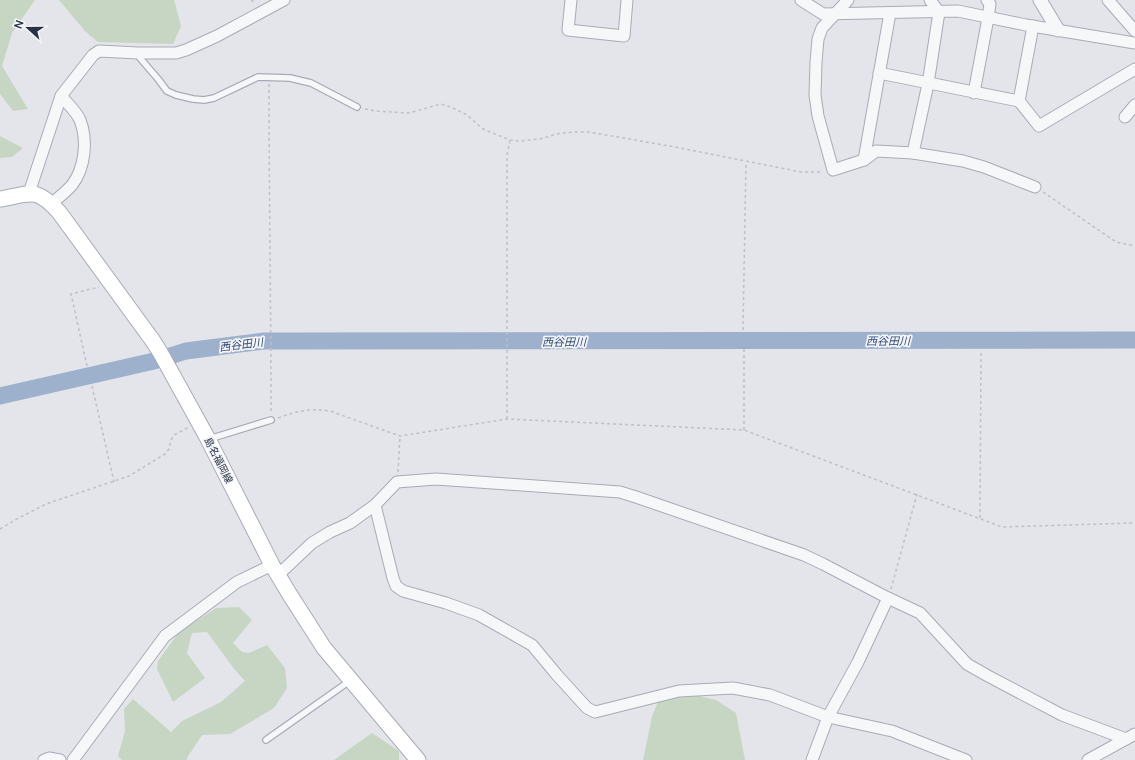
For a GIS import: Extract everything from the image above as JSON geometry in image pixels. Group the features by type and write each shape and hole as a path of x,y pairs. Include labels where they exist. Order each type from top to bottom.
{"main road":[{"path":"0,199 29,193"},
{"name":"島名福岡線","path":"29,193 39,195 44,198 59,212 153,341 200,423 275,570 324,648 418,760"}],"street":[{"path":"29,193 61,96 93,55 99,51 176,53 217,36 284,0"},
{"path":"571,0 568,30 624,36 626,0"},
{"path":"800,0 823,14 958,11 988,18 1135,43"},
{"path":"848,0 822,28 818,39 815,96 818,116 833,170 864,160 876,151 914,153 963,161 984,167 1035,187"},
{"path":"914,153 928,84 939,12 930,0"},
{"path":"974,93 990,4 987,0"},
{"path":"1040,0 1058,30"},
{"path":"1108,0 1135,31"},
{"path":"864,160 890,13"},
{"path":"1019,101 1033,26"},
{"path":"879,73 1019,101 1039,126 1135,69"},
{"path":"51,204 71,185 76,178 82,163 84,152 84,139 80,120 61,96"},
{"path":"1125,117 1135,105"},
{"path":"73,760 165,636 237,582 275,570 312,543 330,532 350,523 375,505 397,482 436,479 620,492 644,499 804,556 920,613 967,664 1028,698 1062,715 1130,737"},
{"path":"375,505 396,586 403,591 446,603 478,615 532,645 587,708 595,712 679,691 733,688 770,695 828,717 892,731 966,760"},
{"path":"812,760 828,717 858,662 888,598"},
{"path":"1088,760 1130,737"},
{"path":"44,760 49,758 60,760"}],"lane":[{"path":"138,53 140,58 158,78 167,91 176,96 204,100 214,98 258,77 290,78 311,83 357,107"},
{"path":"208,439 271,420"},
{"path":"266,740 351,680"}],"path":[{"path":"269,78 271,420 294,412 318,409 330,411 400,436 507,419 744,430 1002,526 1135,523"},
{"path":"357,107 375,111 409,113 441,104 467,115 483,129 510,140 518,141 540,139 568,132 589,132 675,147 801,172 833,170"},
{"path":"507,419 507,163 510,140"},
{"path":"743,330 746,162"},
{"path":"1035,187 1116,242 1135,246"},
{"path":"87,366 71,294 111,284"},
{"path":"744,349 744,430"},
{"path":"980,518 981,353"},
{"path":"92,386 114,482"},
{"path":"0,529 46,504 129,476 165,454 169,449 174,435 200,423"},
{"path":"397,482 400,436"},
{"path":"888,598 917,494"}],"green space":[{"path":"0,0 35,0 12,33 2,66 28,109 13,111 0,94"},
{"path":"59,0 174,0 181,26 173,44 98,42 85,31"},
{"path":"0,136 23,148 12,157 0,158"},
{"path":"239,607 252,620 233,643 242,652 249,653 267,645 285,668 287,688 274,708 230,734 202,735 187,760 122,760 118,756 125,731 124,709 133,699 171,732 182,721 221,702 245,681 207,632 192,633 187,653 205,678 173,702 157,669 158,661 179,632 216,608"},
{"path":"699,696 716,700 736,713 745,760 643,760 652,717 659,699"},
{"path":"372,733 399,751 399,760 334,760"}],"waterway":[{"name":"西谷田川","path":"0,396 154,361 186,351 264,341 1135,340"}]}
